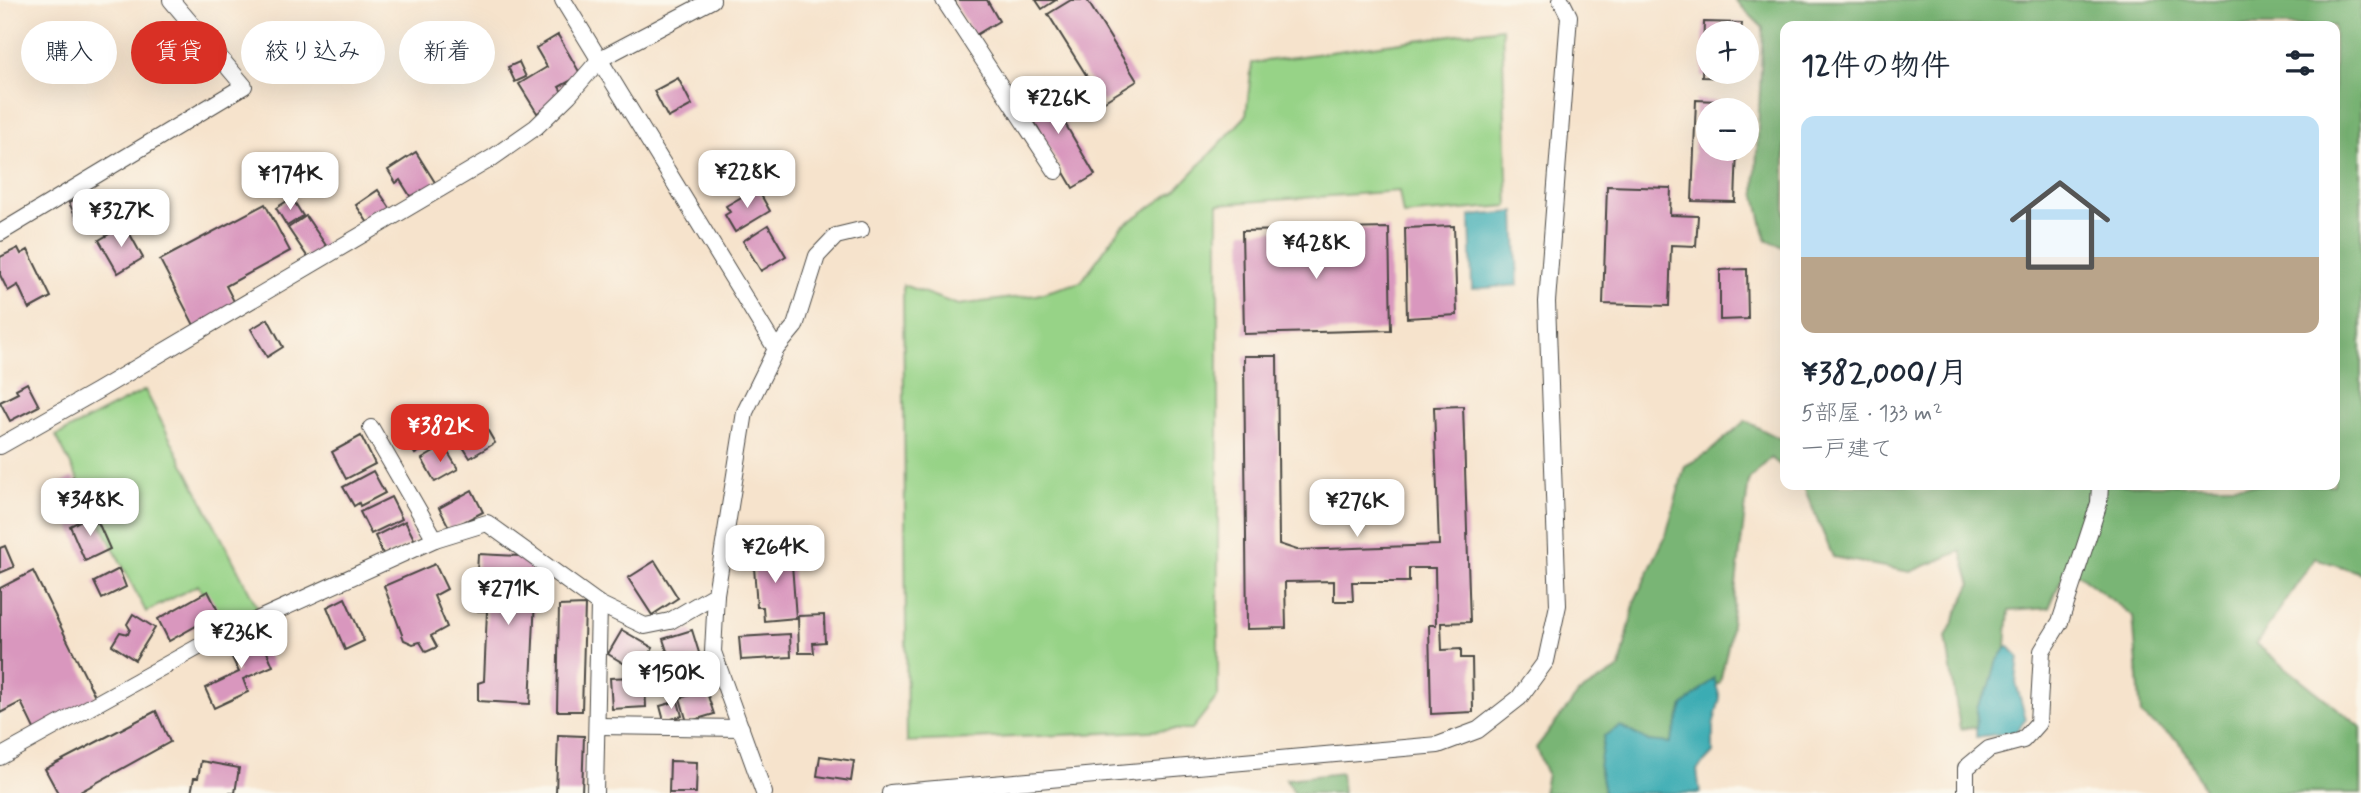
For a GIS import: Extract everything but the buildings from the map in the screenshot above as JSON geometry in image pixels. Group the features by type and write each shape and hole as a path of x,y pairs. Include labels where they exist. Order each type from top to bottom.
{"street":[{"path":"0,233 244,86 171,0"},
{"path":"563,0 776,349"},
{"path":"0,446 492,158 536,127 600,59 712,0"},
{"path":"944,0 1056,171"},
{"path":"890,793 1438,745 1478,730 1519,698 1546,662 1558,605 1547,302 1569,16 1561,0"},
{"path":"764,793 713,652 716,594 745,412 776,349 795,326 817,256 835,236 861,230"},
{"path":"370,428 435,539"},
{"path":"1966,793 1966,768 1990,748 2023,740 2038,723 2042,652 2060,622 2099,503 2100,490"},
{"path":"0,757 202,645 435,539 487,523 599,604 645,626 670,621 716,594"},
{"path":"595,793 599,604"},
{"path":"659,681 718,666"},
{"path":"598,726 741,728"}],"green space":[{"path":"1735,0 2361,0 2361,573 2315,558 2256,644 2361,727 2361,793 2206,793 2180,742 2141,715 2133,616 2067,566 2049,608 2009,611 2004,669 1985,726 1960,729 1946,637 1971,585 1961,551 1910,572 1833,557 1805,490 2340,490 2340,21 1780,21 1780,246 1766,240 1755,192 1757,161 1759,161 1763,28 1759,21"},
{"path":"1502,28 1508,206 1403,215 1399,191 1218,204 1218,696 1192,729 907,742 903,285 958,305 1036,295 1081,282 1121,227 1177,189 1246,116 1252,63"},
{"path":"145,390 262,616 224,636 198,585 146,612 56,436"},
{"path":"1745,421 1780,438 1780,465 1771,458 1749,479 1729,641 1720,682 1693,712 1643,793 1543,793 1547,774 1536,748 1579,693 1620,668 1635,600 1666,535 1685,466 1707,454"},
{"path":"1341,773 1343,793 1294,793 1286,779"}],"water":[{"path":"1515,212 1518,285 1472,289 1470,216"},
{"path":"2008,646 2019,657 2016,683 2026,719 2016,732 1976,737 1977,707 1990,685 1996,663"},
{"path":"1714,678 1720,698 1713,726 1713,753 1697,770 1700,793 1604,793 1599,767 1604,736 1620,726 1648,741 1670,743 1683,706"}]}
